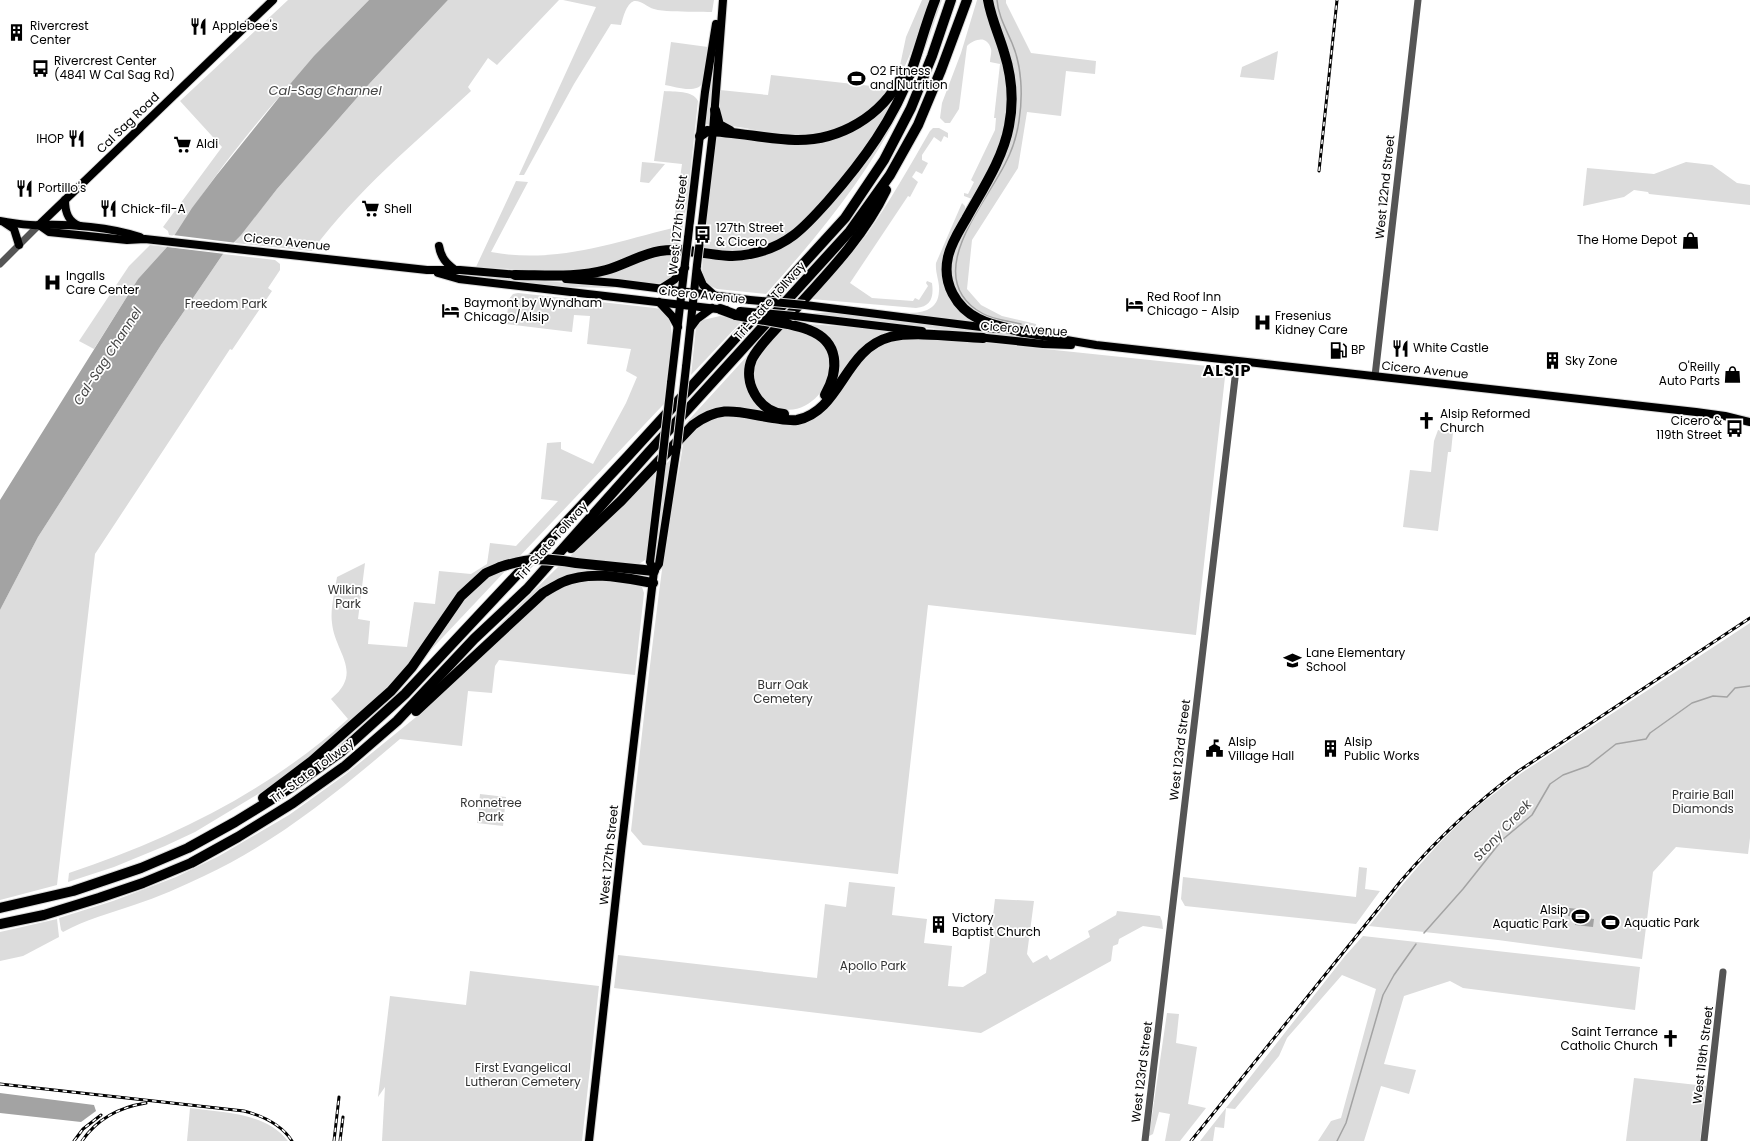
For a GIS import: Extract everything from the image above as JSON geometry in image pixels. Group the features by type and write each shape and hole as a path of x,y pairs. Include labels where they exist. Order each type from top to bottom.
{"highway":[{"path":"515,275 586,274 606,270 659,251 678,251 731,256 749,255 773,248 787,241 808,223 867,155 886,125 912,70 921,37 935,0"},
{"name":"Tri-State Tollway","path":"0,908 73,891 141,868 188,848 235,822 290,788 341,752 405,694 628,456 845,218 884,160 911,108 952,0"},
{"name":"Tri-State Tollway","path":"0,924 44,915 71,907 143,883 191,863 238,837 293,803 345,766 397,721 474,639 527,589 653,447 850,231 890,175 918,125 967,0"},
{"path":"988,0 1005,53 1012,83 1010,126 1006,143 953,241 948,256 947,279 951,292 958,303 970,314 980,320 1023,332"},
{"path":"700,136 708,131 713,131 806,140 834,134 854,126 877,110 892,93 921,37"},
{"path":"714,110 719,125 739,134"},
{"path":"716,309 738,313 788,324 810,330 823,338 832,350 835,366 834,376 823,397 813,407 792,415 771,410 757,398 752,390 748,372 752,359 771,334 838,263 865,227 885,193 918,125"},
{"path":"527,589 621,501 693,425 705,416 728,410 784,420 796,420 807,417 822,406 831,396 854,361 864,351 874,344 889,337 907,335 983,338"},
{"path":"222,828 312,761 390,691 412,667 461,596 486,573 522,560 537,559 654,571"},
{"path":"397,721 412,714 543,592 562,582 580,576 612,576 653,583"}],"main road":[{"name":"Cal Sag Road","path":"39,226 273,0"},
{"name":"West 127th Street","path":"654,571 659,564 677,446 713,131 722,0"},
{"name":"West 127th Street","path":"589,1141 653,583 654,571 650,562 705,92 722,0"},
{"path":"65,200 65,208 70,220 77,225 89,228"},
{"path":"1,221 14,229 19,245"},
{"name":"Cicero Avenue","path":"1,221 39,226 52,224 89,228 127,233 144,239"},
{"name":"Cicero Avenue","path":"39,226 50,232 127,240 144,239 168,241 427,270 455,270 617,283 1023,332 1096,345 1725,416 1750,422"},
{"path":"440,246 441,254 446,263 455,270"},
{"path":"660,289 674,280 685,266"},
{"path":"697,268 703,285 715,296"},
{"name":"Cicero Avenue","path":"427,270 459,279 716,309"},
{"path":"659,302 672,316 678,327"},
{"path":"690,330 697,319 716,309"},
{"name":"Cicero Avenue","path":"738,313 795,316 1043,344 1096,345"}],"street":[{"name":"West 122nd Street","path":"1375,376 1418,0"},
{"name":"Cal Sag Road","path":"0,264 39,226"},
{"name":"West 123rd Street","path":"1145,1141 1237,361"},
{"name":"West 119th Street","path":"1704,1141 1723,972"}],"green space":[{"path":"288,0 369,0 316,55 241,142 196,204 175,236 169,235 168,231 163,227 222,147 180,101"},
{"path":"448,0 559,0 497,65 488,58 468,87 471,91 408,148 348,207 312,251 234,243 277,189 370,83"},
{"path":"563,0 714,0 712,12 660,10 651,8 637,1 631,3 625,12 621,25 611,24 574,84 524,175 519,175 596,7"},
{"path":"922,0 930,0 913,47 901,74 892,88 881,100 869,111 855,120 841,127 809,135 766,132 723,125 718,112 720,90 768,95 771,75 890,88 898,75 906,37"},
{"path":"940,0 942,0 912,84 900,111 856,184 804,251 766,294 717,289 707,283 704,280 702,272 703,256 776,250 876,148"},
{"path":"977,0 985,0 1002,57 1007,94 1007,113 1004,133 996,159 972,199 964,196 964,193 968,194 974,182 971,180 995,130 996,118 994,118 1000,64 990,62 991,50 987,42 984,40 977,40 967,46 959,109 950,123 945,123 940,118 942,103 961,53"},
{"path":"993,0 1006,0 1006,3 1031,53 1096,61 1095,74 1066,71 1061,116 1027,112 1018,168 972,240 967,289 981,305 1002,316 1036,324 1036,329 981,317 960,299 952,279 951,257 959,236 988,188 1005,156 1013,124"},
{"path":"671,42 708,47 703,83 700,86 686,89 665,85"},
{"path":"1278,51 1274,80 1240,77 1242,67"},
{"path":"710,82 714,88 710,125 705,124"},
{"path":"664,91 688,93 696,97 698,101 687,203 679,247 592,269 561,272 476,267 516,181 528,182 491,252 515,255 561,254 673,228 682,164 654,161"},
{"path":"895,94 897,95 874,139 805,222 780,240 743,252 703,249 715,136 824,140"},
{"path":"933,128 939,128 948,133 948,138 944,136 941,142 934,137 922,155 922,160 928,163 922,174 916,171 912,177 918,182 910,197 908,196 850,283 872,298 913,301 915,298 919,300 928,286 926,283 927,281 932,283 932,297 928,303 925,306 916,308 811,299 867,234"},
{"path":"642,162 665,164 649,183 640,182"},
{"path":"1686,162 1712,165 1737,183 1750,185 1750,205 1649,194 1648,192 1634,190 1624,197 1583,206 1587,168 1654,174"},
{"path":"962,203 965,206 965,211 943,273 979,323 892,312 922,312 934,305 939,291 936,263"},
{"path":"150,245 167,247 138,279 94,349 79,341 129,266"},
{"path":"678,253 674,276 665,282 653,284 582,277 653,256"},
{"name":"Freedom Park","path":"223,254 275,260 280,264 280,270 268,288 272,291 232,350 230,349 95,554 57,885 0,900 0,610 38,537 161,345"},
{"path":"463,274 614,287 614,288 564,287"},
{"name":"Wilkins Park","path":"518,293 655,308 663,311 668,317 672,334 664,404 518,558 488,568 397,678 326,745 268,788 195,832 114,867 68,882 69,873 107,860 181,829 251,791 285,769 348,719 331,699 341,689 346,680 347,671 334,634 332,623 332,606 337,577 365,563 358,619 370,621 368,644 407,647 414,602 435,604 439,571 471,574 487,564 490,543 516,546 558,501 541,499 547,443 561,442 561,449 593,464 626,403 637,377 626,371 631,349 587,344 590,316 574,315 572,332 506,324 509,299 513,294"},
{"path":"804,313 857,313 1045,339 1045,342"},
{"path":"720,316 743,320 691,375 696,327 703,320"},
{"path":"808,324 906,331 884,336 835,384 838,365"},
{"path":"783,327 807,332 822,344 829,359 829,375 822,390 811,402 796,409 779,408 762,398 755,389 753,379 754,370 758,361"},
{"name":"Burr Oak Cemetery","path":"940,338 1217,367 1224,371 1228,377 1225,377 1196,635 928,605 898,874 643,845 631,831 666,539 684,437 703,421 731,415 774,424 800,424 828,408 853,370 870,352 883,345 899,340"},
{"path":"749,354 750,356 746,369 771,413 735,408 685,428 685,424"},
{"path":"1438,430 1453,432 1451,452 1448,452 1438,531 1403,527 1410,470 1431,472 1434,441"},
{"path":"672,458 656,564 654,564 666,464"},
{"path":"656,466 645,560 639,564 568,558 640,489"},
{"path":"561,564 588,567 589,571 573,574 497,630 495,629"},
{"path":"509,567 426,655 458,606 487,578"},
{"path":"586,578 641,584 644,593 635,675 499,660 495,666 492,693 468,691 462,746 400,739 354,778 257,848 195,880 161,895 89,920 63,932 61,930 59,918 113,901 176,877 219,856 289,815 346,774 421,713 517,620 557,588"},
{"name":"Prairie Ball Diamonds","path":"1750,623 1750,838 1748,854 1676,847 1653,872 1642,959 1498,940 1369,926 1428,855 1473,810 1520,774"},
{"name":"Ronnetree Park","path":"480,794 506,797 503,826 477,823"},
{"path":"1359,867 1367,868 1365,889 1380,891 1356,924 1185,906 1181,899 1183,877 1356,897"},
{"name":"Apollo Park","path":"849,882 895,887 892,915 927,919 924,943 952,946 948,986 963,987 986,973 995,899 1034,901 1027,954 1033,963 1047,955 1050,960 1090,937 1088,931 1116,915 1117,911 1160,916 1163,929 1143,926 1119,939 1118,944 1113,946 1111,961 981,1033 614,988 618,955 817,978 825,904 846,907"},
{"path":"57,919 59,937 23,956 0,961 0,932"},
{"path":"1363,936 1640,967 1635,1010 1463,988 1450,981 1404,996 1384,1064 1416,1070 1409,1094 1381,1086 1364,1141 1318,1141 1331,1121 1341,1118 1376,989 1342,975 1287,1038 1279,1056 1235,1109 1226,1108 1224,1128 1215,1127 1213,1141 1200,1141 1345,956"},
{"name":"First Evangelical Lutheran Cemetery","path":"470,971 599,986 582,1141 382,1141 385,1087 378,1097 390,996 466,1005"},
{"path":"1167,1013 1179,1014 1176,1043 1197,1047 1188,1104 1206,1108 1180,1141 1165,1141 1170,1114 1159,1112 1153,1134 1149,1136"},
{"path":"1634,1078 1706,1086 1700,1141 1626,1141"},
{"path":"190,1108 230,1113 256,1119 279,1131 288,1141 187,1141"}],"water":[{"name":"Cal-Sag Channel","path":"369,0 448,0 370,83 277,189 241,235 223,254 161,345 38,537 0,610 0,500 138,279 167,247 192,208 216,176 285,90 314,56"},
{"name":"Alsip Aquatic Park","path":"1569,908 1587,910 1586,918 1594,919 1593,927 1575,925 1576,917 1568,916"},
{"path":"0,1093 94,1105 96,1111 81,1122 0,1113"}],"pier":[{"path":"173,235 237,243 225,254 167,247"}],"waterway":[{"path":"997,0 1001,17 1012,43 1020,71 1021,102 1019,121 1014,143 1008,159 972,220 962,241 956,262 956,281 965,299 983,314 997,319 1021,324"},
{"name":"Stony Creek","path":"1424,933 1463,889 1502,840 1532,815 1550,784 1563,775 1588,766 1616,744 1646,739 1650,733 1692,703 1713,696 1727,697 1735,688 1750,686"},
{"name":"Stony Creek","path":"1337,1141 1346,1123 1383,995 1394,975 1416,944"}],"railway":[{"path":"1319,171 1337,0"},
{"path":"1191,1141 1400,882 1428,851 1457,823 1487,796 1520,770 1750,618"},
{"path":"0,1084 244,1111 258,1115 277,1125 292,1141"},
{"path":"334,1141 339,1097"},
{"path":"82,1141 95,1126 110,1115 118,1111 146,1103"},
{"path":"74,1141 83,1129 101,1115"},
{"path":"340,1141 343,1117"}],"place":[{"name":"Applebee's","path":"199,26"},
{"name":"Rivercrest Center","path":"17,33"},
{"name":"Rivercrest Center (4841 W Cal Sag Rd)","path":"41,68"},
{"name":"O2 Fitness and Nutrition","path":"857,78"},
{"name":"IHOP","path":"77,139"},
{"name":"Aldi","path":"183,144"},
{"name":"Portillo's","path":"25,188"},
{"name":"Chick-fil-A","path":"108,209"},
{"name":"Shell","path":"371,209"},
{"name":"127th Street & Cicero","path":"703,235"},
{"name":"The Home Depot","path":"1690,240"},
{"name":"Ingalls Care Center","path":"53,283"},
{"name":"Red Roof Inn Chicago - Alsip","path":"1134,304"},
{"name":"Baymont by Wyndham Chicago/Alsip","path":"451,310"},
{"name":"Fresenius Kidney Care","path":"1262,323"},
{"name":"White Castle","path":"1400,348"},
{"name":"BP","path":"1338,350"},
{"name":"Sky Zone","path":"1552,361"},
{"name":"O'Reilly Auto Parts","path":"1733,374"},
{"name":"Alsip Reformed Church","path":"1427,421"},
{"name":"Cicero & 119th Street","path":"1735,428"},
{"name":"Lane Elementary School","path":"1293,660"},
{"name":"Alsip Village Hall","path":"1215,749"},
{"name":"Alsip Public Works","path":"1331,749"},
{"name":"Alsip Aquatic Park","path":"1581,917"},
{"name":"Aquatic Park","path":"1611,923"},
{"name":"Victory Baptist Church","path":"939,925"},
{"name":"Saint Terrance Catholic Church","path":"1671,1039"}],"district":[{"name":"ALSIP","path":"1227,370"}]}
